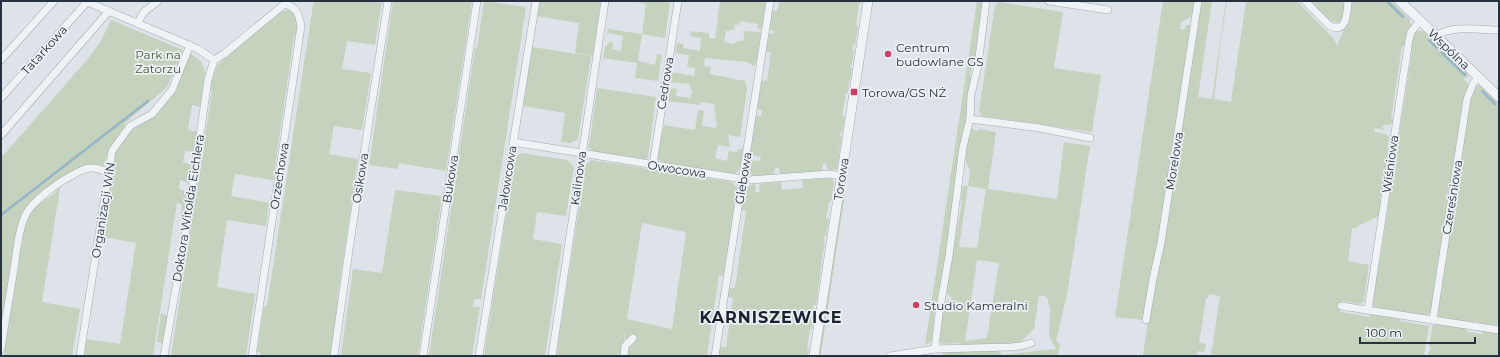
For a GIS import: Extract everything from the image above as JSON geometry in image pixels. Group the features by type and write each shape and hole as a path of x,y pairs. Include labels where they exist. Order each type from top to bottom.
{"street":[{"path":"1,60 54,1"},
{"path":"138,22 144,12 158,1"},
{"name":"Osikowa","path":"334,356 351,236 388,1"},
{"name":"Bukowa","path":"423,356 477,1"},
{"name":"Jałowcowa","path":"479,356 536,1"},
{"name":"Kalinowa","path":"552,356 605,1"},
{"name":"Cedrowa","path":"653,165 678,1"},
{"name":"Glebowa","path":"715,356 770,1"},
{"name":"Torowa","path":"814,356 868,1"},
{"path":"935,349 963,147 970,119 971,95 978,65 986,1"},
{"path":"1049,1 1108,10"},
{"name":"Morelowa","path":"1146,320 1153,279 1158,261 1198,1"},
{"path":"1305,1 1330,26 1340,28 1344,24 1346,18 1348,1"},
{"name":"Wspólna","path":"1400,1 1499,97"},
{"path":"86,2 138,22 190,45 203,51 214,60 224,54 286,2"},
{"name":"Tatarkowa","path":"1,98 86,2"},
{"name":"Orzechowa","path":"252,356 301,26 298,12 286,2"},
{"path":"1,135 109,11"},
{"name":"Wiśniowa","path":"1368,310 1409,40 1411,32 1420,21"},
{"path":"1436,37 1445,31 1457,29 1499,30"},
{"name":"Organizacji WiN","path":"80,356 112,151 130,126 152,114 172,90 190,45"},
{"name":"Doktora Witolda Eichlera","path":"164,356 186,230 208,80 214,60"},
{"name":"Czereśniowa","path":"1433,320 1467,99 1473,84 1478,77"},
{"path":"970,119 1040,128 1090,138"},
{"name":"Owocowa","path":"513,142 756,181 829,174 841,176"},
{"path":"1,349 17,246 26,213 61,182 80,171 90,167 101,169 108,173"},
{"path":"1341,306 1499,330"},
{"path":"624,356 625,346 633,338"},
{"path":"890,356 935,349 1010,347 1031,343"}],"green space":[{"path":"315,1 382,1 375,45 347,41 342,69 371,73 362,130 334,126 329,154 358,159 337,301 339,302 332,356 260,356 260,352 257,352 264,306 267,306 313,5"},
{"path":"393,1 472,1 446,171 399,163 398,169 369,165"},
{"path":"484,1 526,7 481,299 474,299 473,307 480,307 472,356 429,356 475,48 477,48"},
{"path":"539,1 601,1 593,56 575,53 579,23 537,16"},
{"path":"633,1 670,1 665,38 642,34 646,4"},
{"path":"720,1 766,1 762,29 757,28 758,24 740,21 739,25 735,24 734,30 731,29 730,31 726,31 724,42 733,44 738,41 743,41 745,31 761,32 757,60 754,66 747,62 705,58 704,66 711,67 710,74 745,81 747,88 740,137 728,135 730,147 718,145 715,158 727,161 729,151 737,152 738,149 743,149 740,168 736,173 732,174 662,163 656,156 658,140 661,139 664,125 695,130 698,110 704,111 702,126 716,128 716,113 714,112 715,104 701,102 700,105 668,101 669,88 677,89 676,96 691,98 692,90 690,89 690,84 670,82 672,72 694,76 695,68 687,67 689,55 675,53 677,43 684,44 683,48 700,51 701,38 690,36 691,31 709,33 709,38 715,39"},
{"path":"775,1 862,1 859,4 856,26 858,27 855,45 853,45 852,50 854,50 852,65 850,65 852,69 850,81 847,81 849,82 848,94 846,93 842,116 845,117 842,133 840,133 839,136 842,137 840,148 837,148 840,149 837,169 828,171 826,163 823,164 822,172 780,175 779,167 775,168 774,176 753,176 748,170 749,160 760,161 761,157 750,155 756,116 761,116 762,110 757,109 761,80 767,81 771,52 766,52 769,34 774,33 774,31 769,29 772,11 777,11 779,2"},
{"path":"977,1 984,1 975,58 970,73 971,79 966,107 966,124 946,261 935,309 932,341 925,345"},
{"path":"1163,1 1196,1 1193,16 1181,22 1180,29 1185,29 1186,25 1190,25 1191,32 1154,267 1150,274 1142,320 1115,317"},
{"path":"1200,1 1212,1 1198,97 1212,99 1227,1 1214,99 1231,102 1246,1 1297,1 1333,38 1337,46 1348,20 1350,1 1392,1 1409,18 1411,25 1405,46 1402,46 1391,119 1394,120 1393,123 1389,125 1383,125 1382,128 1385,130 1375,128 1374,132 1386,134 1389,137 1387,150 1389,151 1383,191 1380,198 1382,200 1380,212 1378,216 1356,228 1352,228 1348,261 1369,265 1364,301 1360,304 1342,301 1340,312 1370,317 1370,314 1400,318 1400,321 1429,326 1424,356 1211,356 1220,296 1209,294 1208,298 1206,298 1199,343 1206,344 1204,352 1198,351 1197,356 1143,356"},
{"path":"1308,1 1346,1 1343,18 1339,23 1331,21"},
{"path":"999,2 1063,12 1054,68 1101,75 1092,132 982,116 979,111 995,5"},
{"path":"287,10 295,13 298,28 294,37 273,180 235,174 231,196 269,203 266,226 227,220 217,287 255,294 246,356 171,356 212,91 209,90 214,74 218,65 231,53 279,13"},
{"name":"Park na Zatorzu","path":"111,20 183,50 167,87 124,124 128,126 109,150 103,167 86,165 62,177 27,207 17,229 1,327 1,158 87,60 101,41"},
{"path":"608,29 642,34 638,61 655,65 657,54 662,55 658,81 635,78 637,63 603,58 605,47 610,42 613,42 612,49 619,51 621,50 623,36 607,33"},
{"path":"1416,31 1423,31 1467,71 1468,77 1463,79 1469,85 1461,115 1434,287 1434,304 1429,314 1426,316 1376,309 1372,303 1412,51 1410,51 1412,37"},
{"path":"532,47 591,56 578,139 570,143 561,142 565,113 523,106"},
{"path":"191,54 201,61 205,72 200,107 192,105 188,130 197,132 195,152 185,151 183,162 191,165 189,183 180,180 179,189 188,192 184,221 180,220 182,205 177,202 153,356 84,356 86,339 120,344 136,243 103,237 115,158 113,157 124,138 157,109 172,92 185,63"},
{"path":"1479,85 1499,102 1499,109 1497,111 1499,113 1499,325 1495,324 1493,326 1479,324 1479,322 1474,321 1474,324 1439,318 1437,314 1470,96 1475,87"},
{"path":"597,88 656,97 648,158 644,159 593,152 588,146"},
{"path":"971,128 977,131 980,129 996,132 988,189 1057,199 1064,142 1090,146 1068,289 1056,341 1060,344 1058,356 943,356 943,352 994,350 1001,353 1001,355 1056,349 1049,334 1050,310 1047,297 1039,295 1034,329 1017,344 964,345 958,343 943,344 939,341 944,305 948,300 951,300 952,297 948,295 946,291 961,207 962,188 964,186 968,186 970,169 967,165 966,155","holes":["968,186 986,189 977,248 959,247","977,260 999,263 987,338 965,341"]},
{"path":"521,153 567,160 574,167 566,216 537,212 533,239 562,244 545,356 484,356 515,158"},
{"path":"592,160 732,182 737,188 724,276 719,275 707,356 624,356 626,330 621,356 556,356 586,164","holes":["642,223 686,232 672,329 627,319"]},
{"path":"832,179 834,182 831,202 829,202 826,219 829,219 826,236 824,236 823,241 825,242 822,260 820,261 822,262 816,305 813,305 813,308 815,309 807,349 809,349 808,356 719,356 720,347 726,347 733,298 728,297 729,288 735,288 746,211 741,210 745,190 751,185 755,184 756,190 754,192 760,192 760,184 781,182 782,190 803,188 802,180"},
{"path":"60,188 42,302 80,309 72,356 4,356 5,352 3,351 6,330 9,329 10,324 8,323 11,301 13,300 14,295 12,295 15,274 18,272 19,267 17,266 19,247 22,246 23,242 21,240 24,225 34,209"},
{"path":"395,190 442,196 418,356 341,356 353,269 382,273"},
{"path":"842,193 845,193 821,354 818,356"},
{"path":"161,313 169,317 164,344 157,342"},
{"path":"1433,323 1467,328 1467,332 1482,334 1483,331 1499,333 1499,356 1427,356 1431,348 1429,346"}],"waterway":[{"path":"1387,1 1403,17"},
{"path":"1429,40 1465,75"},
{"path":"1482,91 1495,104"},
{"path":"1,215 148,101"}],"place":[{"name":"Centrum budowlane GS","path":"888,54"},
{"name":"Torowa/GS NŻ","path":"854,92"},
{"name":"Studio Kameralni","path":"916,305"}],"district":[{"name":"KARNISZEWICE","path":"771,317"}]}
